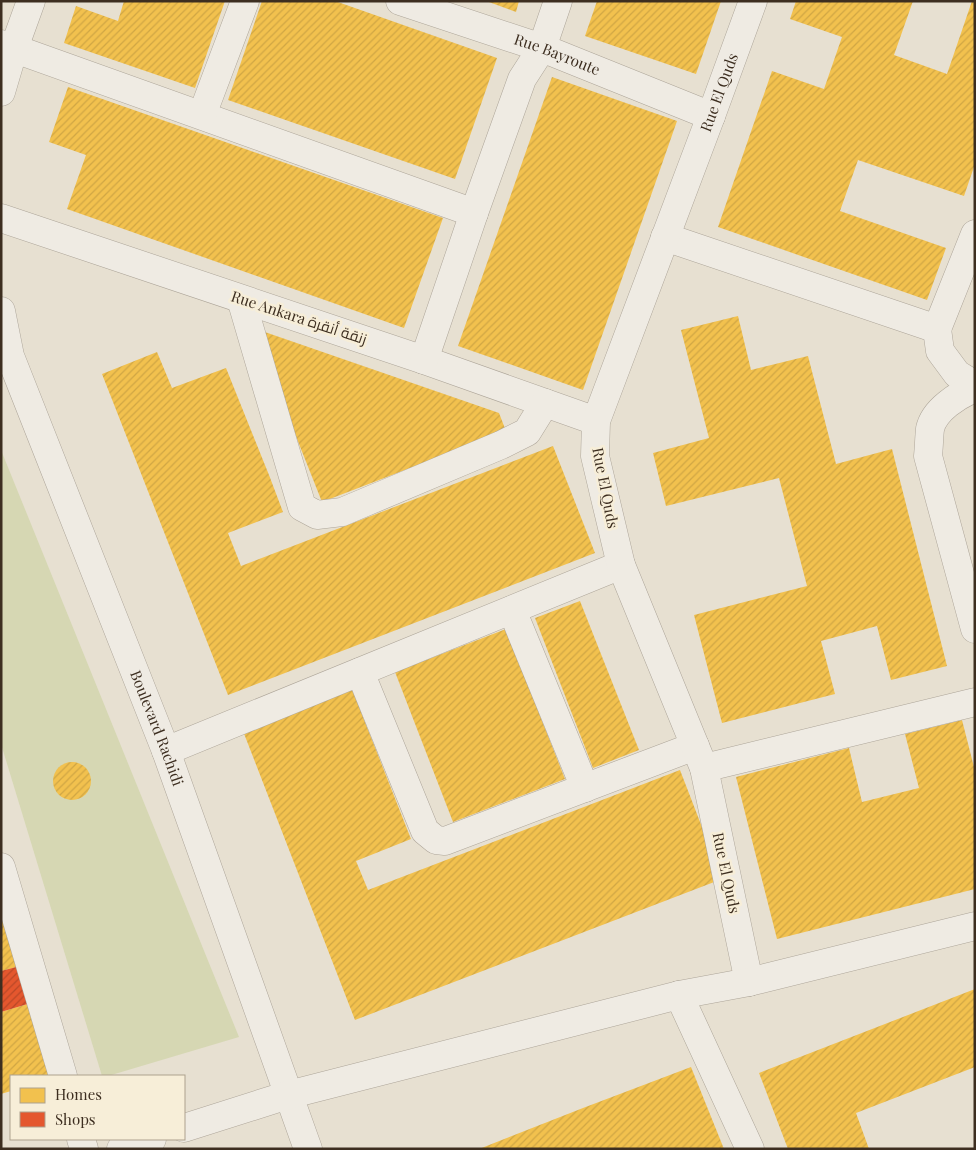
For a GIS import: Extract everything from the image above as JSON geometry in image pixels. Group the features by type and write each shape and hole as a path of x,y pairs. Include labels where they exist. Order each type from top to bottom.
{"street":[{"path":"1,92 8,46 31,1"},
{"path":"202,115 245,1"},
{"name":"Rue Bayroute","path":"400,1 542,48 711,116"},
{"path":"424,360 522,79 542,48 558,1"},
{"name":"Rue El Quds","path":"748,982 700,757 621,565 595,456 596,420 753,1"},
{"path":"8,46 474,213"},
{"name":"Rue Ankara زنقة أنقرة","path":"1,218 424,360 596,420"},
{"path":"975,234 937,329 940,351 957,374 975,387 944,406 931,427 928,456 975,629"},
{"path":"666,237 937,329"},
{"path":"241,299 302,507 317,515 342,512 527,432 545,403"},
{"name":"Boulevard Rachidi","path":"1,311 6,357 166,751 308,1149"},
{"path":"166,751 621,565"},
{"path":"512,610 585,788"},
{"path":"360,672 425,831 436,840 446,841 585,788 700,757 975,702"},
{"path":"1,867 63,1075"},
{"path":"185,1128 288,1095 679,995 748,982 975,926"},
{"path":"679,995 750,1149"}],"green space":[{"path":"1,450 239,1037 111,1075 102,1075 1,744"}],"building: Homes":[{"path":"124,1 225,1 195,88 64,43 76,6 118,21"},
{"path":"262,1 335,1 497,58 455,179 228,100"},
{"path":"486,1 519,1 516,12"},
{"path":"597,1 721,1 696,74 585,36"},
{"path":"796,1 913,1 894,55 947,74 972,1 975,1 975,164 964,196 858,160 840,211 946,248 927,300 718,227 772,71 824,89 842,37 790,19"},
{"path":"552,77 677,121 583,390 458,346"},
{"path":"68,87 443,218 404,328 67,209 86,155 49,142"},
{"path":"738,316 751,370 808,356 836,464 892,449 947,666 891,680 877,626 821,641 835,694 722,723 694,615 807,586 779,478 666,506 653,453 709,438 681,330"},
{"path":"253,328 499,413 506,431 322,502"},
{"path":"157,352 172,388 226,368 269,475 283,512 228,533 241,566 553,446 595,553 228,695 102,374"},
{"path":"580,601 639,750 593,768 535,618"},
{"path":"506,629 565,779 453,822 395,672"},
{"path":"352,689 411,839 356,861 368,890 680,770 722,879 355,1020 243,731"},
{"path":"962,720 975,771 975,889 777,939 736,777 849,748 862,802 919,788 905,734"},
{"path":"72,762 85,768 91,781 85,794 72,800 59,794 53,781 59,768"},
{"path":"1,907 20,966 1,971"},
{"path":"975,989 975,1067 856,1113 869,1149 788,1149 759,1073"},
{"path":"31,1003 53,1075 10,1075 10,1091 1,1094 1,1012"},
{"path":"691,1067 724,1149 479,1149 583,1108"}],"building: Shops":[{"path":"20,966 31,1003 1,1012 1,971"}]}
